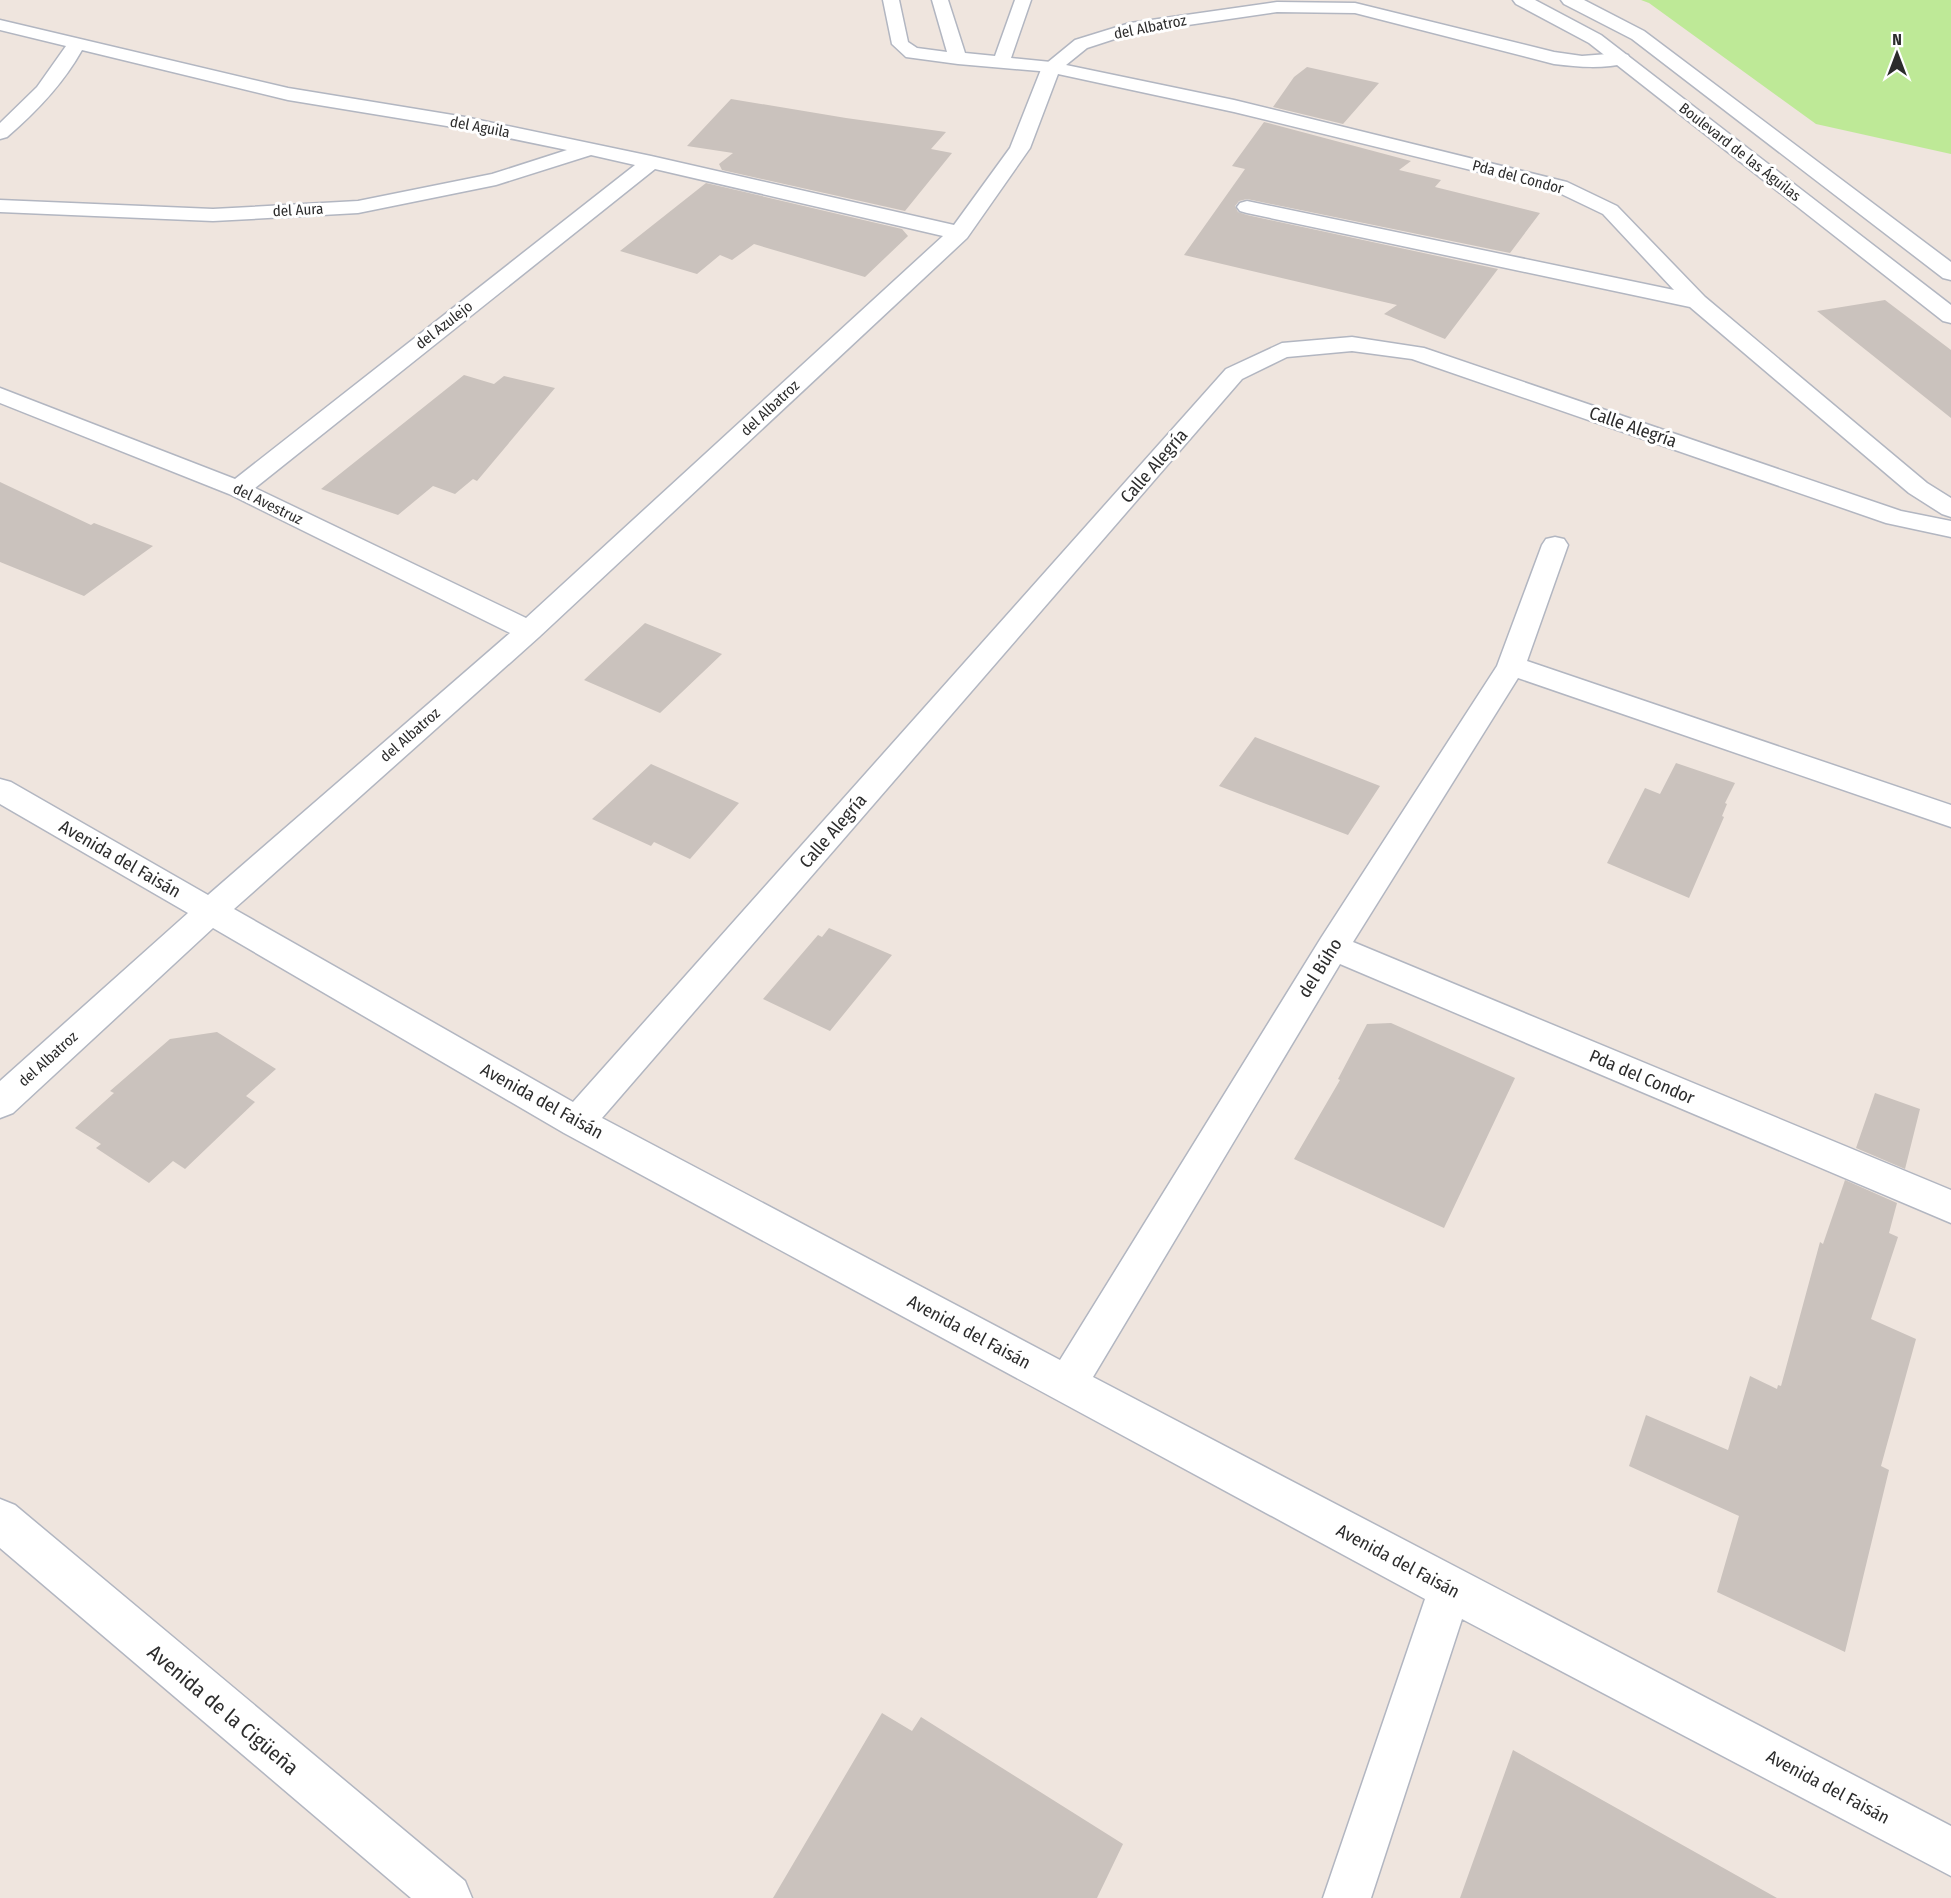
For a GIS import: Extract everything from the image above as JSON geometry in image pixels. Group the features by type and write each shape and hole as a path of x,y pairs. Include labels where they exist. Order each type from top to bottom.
{"street":[{"name":"Boulevard de las Águilas","path":"1522,0 1595,39 1951,316"},
{"name":"Boulevard de las Águilas","path":"1570,0 1638,35 1951,273"},
{"name":"del Albatroz","path":"0,1103 210,912 529,631 959,233 1020,148 1051,67 1081,44 1130,28 1276,7 1355,8 1554,58 1582,62 1620,59"},
{"name":"del Aguila","path":"0,26 77,42 288,94 465,123 651,162 959,233"},
{"path":"0,133 50,86 77,42"},
{"name":"Pda del Condor","path":"1051,67 1234,106 1560,186 1610,210 1697,302 1918,488 1951,509"},
{"name":"del Aura","path":"0,206 213,215 358,207 496,179 589,150"},
{"name":"del Azulejo","path":"238,489 651,162"},
{"path":"1246,207 1697,302"},
{"name":"Calle Alegría","path":"577,1122 1234,374 1282,350 1352,344 1416,353 1895,517 1951,529"},
{"name":"del Avestruz","path":"0,395 238,489 529,631"},
{"name":"del Búho","path":"1066,1384 1333,947 1511,666 1555,545"},
{"path":"1511,666 1951,816"},
{"name":"Avenida del Faisán","path":"0,790 577,1122 1450,1589 1951,1852"},
{"name":"Pda del Condor","path":"1333,947 1951,1207"},
{"name":"Avenida de la Cigüeña","path":"0,1520 124,1627 448,1898"},
{"path":"1347,1898 1450,1589"}],"lane":[{"path":"891,0 900,44 912,53 1051,67"},
{"path":"940,0 958,59"},
{"path":"1001,62 1023,0"}],"green space":[{"path":"1641,0 1951,0 1951,154 1816,124 1649,3"}],"building":[{"path":"1307,67 1379,83 1343,124 1273,107 1294,77"},
{"path":"731,99 946,132 931,149 952,153 905,211 722,170 719,164 733,153 687,146"},
{"path":"1264,122 1411,161 1399,170 1441,180 1435,187 1540,213 1510,253 1247,199 1239,201 1235,206 1238,212 1247,215 1498,269 1445,339 1384,314 1397,305 1184,255 1245,169 1232,166"},
{"path":"706,183 902,229 908,236 865,277 754,244 732,260 720,255 697,274 620,251"},
{"path":"1885,300 1951,350 1951,418 1817,311"},
{"path":"464,375 494,384 504,376 555,388 477,481 473,479 455,494 433,486 398,515 321,489"},
{"path":"0,482 91,525 94,523 153,546 84,596 0,562"},
{"path":"645,623 722,654 660,713 584,680"},
{"path":"1255,737 1380,786 1348,835 1219,786"},
{"path":"1676,763 1735,783 1725,803 1727,804 1722,816 1724,817 1689,898 1607,863 1645,788 1660,794"},
{"path":"651,764 739,803 690,859 654,842 651,846 592,819"},
{"path":"829,928 892,955 830,1031 763,999 818,935 822,937"},
{"path":"1391,1023 1515,1078 1444,1228 1294,1159 1340,1080 1338,1079 1367,1024"},
{"path":"217,1032 276,1069 246,1096 255,1102 185,1169 173,1161 149,1183 96,1148 101,1144 75,1128 114,1093 110,1091 170,1039"},
{"path":"1875,1093 1920,1109 1905,1169 1856,1148"},
{"path":"1845,1180 1897,1203 1889,1233 1898,1237 1871,1319 1916,1339 1881,1466 1889,1470 1845,1652 1717,1592 1739,1516 1629,1466 1646,1415 1728,1450 1750,1376 1777,1389 1778,1385 1781,1386 1820,1242 1823,1244"},
{"path":"882,1713 912,1731 921,1717 1123,1844 1097,1898 773,1898"},
{"path":"1513,1750 1777,1898 1460,1898"}]}
